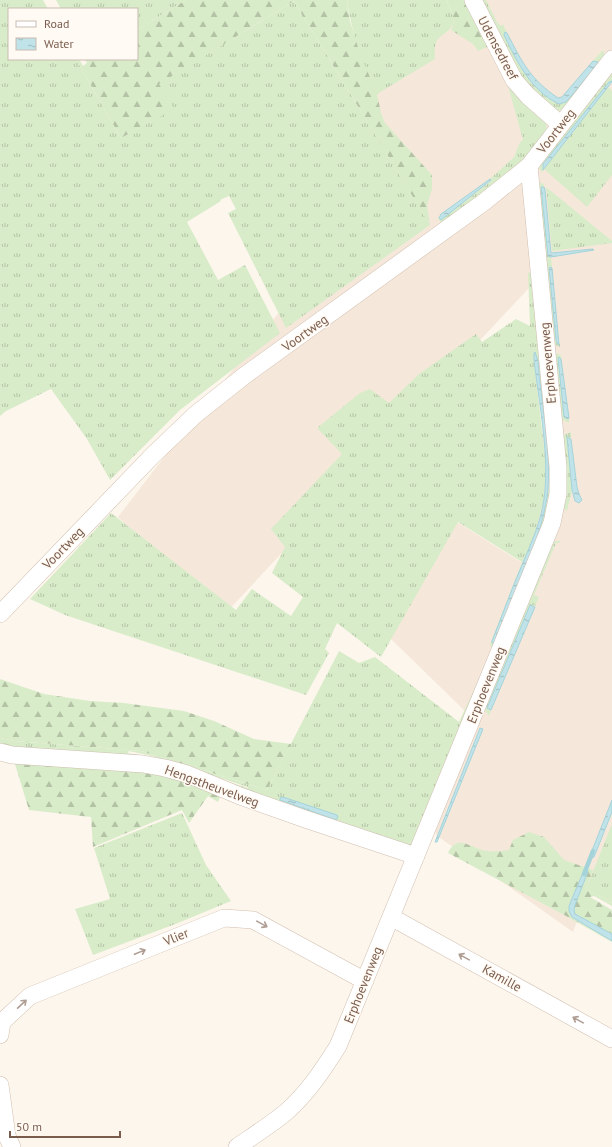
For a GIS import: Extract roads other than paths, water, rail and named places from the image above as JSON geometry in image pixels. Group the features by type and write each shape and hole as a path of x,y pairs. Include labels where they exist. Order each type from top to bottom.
{"street":[{"name":"Udensedreef","path":"473,0 514,80 528,96 561,125"},
{"name":"Voortweg","path":"0,614 153,455 196,414 238,381 484,202 529,166 612,59"},
{"name":"Erphoevenweg","path":"237,1147 285,1113 311,1085 338,1046 552,523 558,494 557,459 529,166"},
{"name":"Hengstheuvelweg","path":"0,752 12,755 143,764 165,768 188,774 240,796 416,856"},
{"name":"Kamille","path":"391,917 612,1039"},
{"name":"Vlier","path":"0,1034 2,1022 30,996 224,918 253,920 365,981"},
{"path":"0,1085 7,1136 12,1147"}],"water":[{"path":"505,32 507,33 522,61 534,77 548,91 558,98 562,97 593,61 598,62 597,65 566,102 559,104 540,92 526,75 504,35"},
{"path":"612,81 543,170 543,164 609,82"},
{"path":"490,179 491,180 441,220 439,218 441,214"},
{"path":"541,187 544,187 545,190 551,253 594,250 551,257 548,256"},
{"path":"551,267 559,345 556,340 549,268"},
{"path":"535,352 538,361 547,441 549,474 548,490 544,514 537,538 494,643 492,643 510,593 541,516 544,499 546,466 545,448 534,360"},
{"path":"559,357 561,359 568,419 564,417"},
{"path":"567,437 571,439 577,487 582,500 579,503 575,501 572,490"},
{"path":"530,605 535,607 491,710 487,708"},
{"path":"480,728 483,729 437,842 435,842"},
{"path":"283,797 337,815 338,817 336,820 280,800 280,798"},
{"path":"612,800 612,812 594,857 592,858 590,857 591,853"},
{"path":"586,869 588,871 575,905 575,914 612,934 612,941 572,917 569,911 569,906 584,870"}],"waterway":[{"path":"584,874 593,851"}]}
